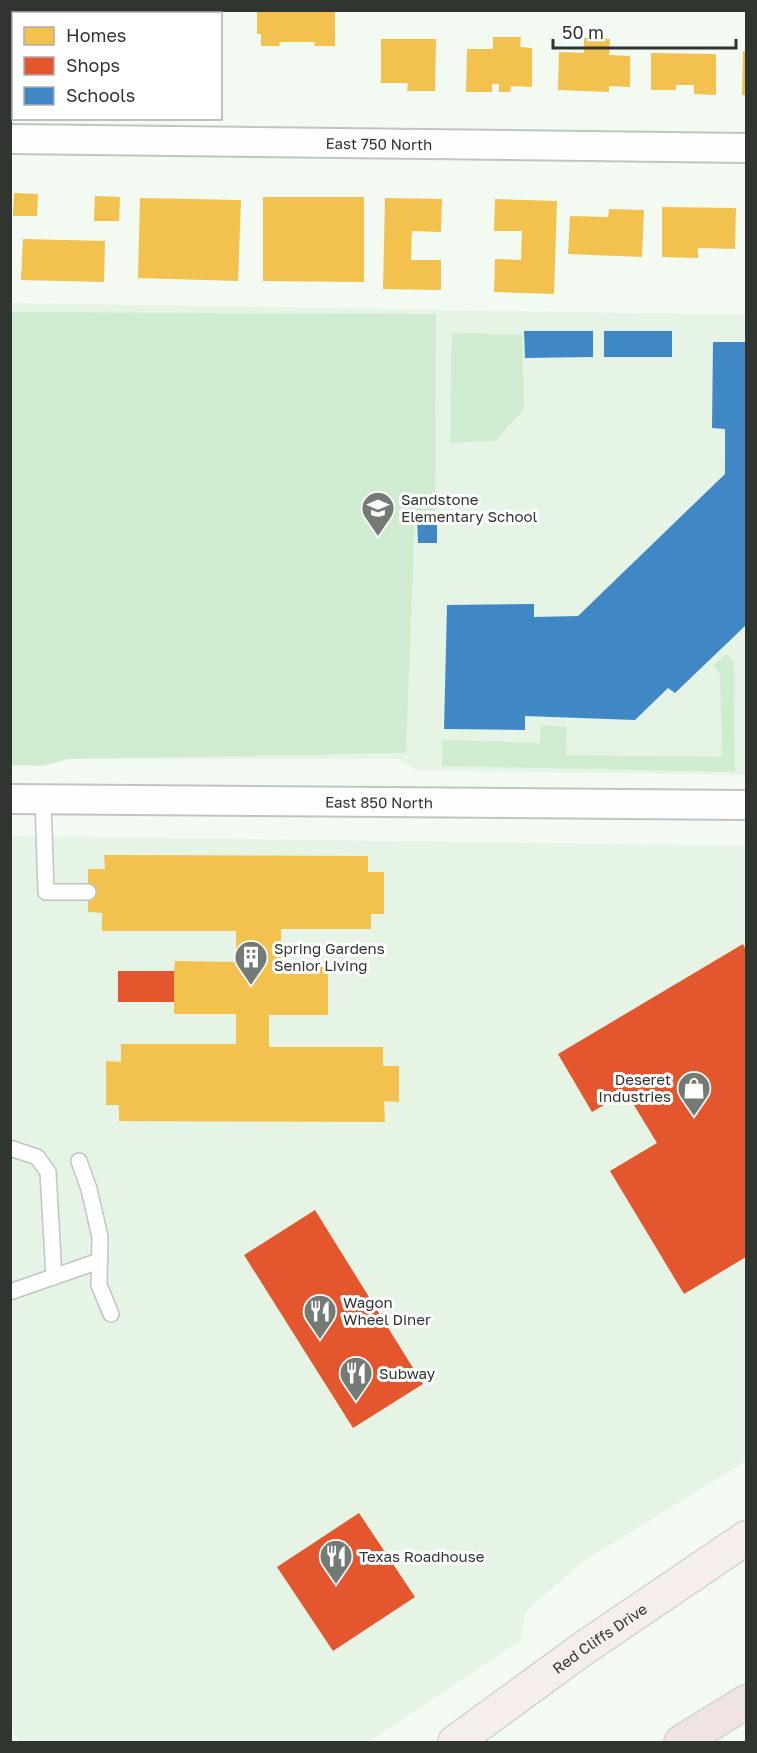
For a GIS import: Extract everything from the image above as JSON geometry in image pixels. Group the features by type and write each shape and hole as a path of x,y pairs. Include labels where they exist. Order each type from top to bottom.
{"highway":[{"path":"681,1743 747,1702"}],"main road":[{"name":"Red Cliffs Drive","path":"455,1743 585,1648 747,1538"}],"street":[{"name":"East 750 North","path":"10,139 747,148"},
{"name":"East 850 North","path":"10,799 747,805"}],"lane":[{"path":"43,800 46,892 88,892"},
{"path":"10,1148 37,1156 48,1172 54,1277"},
{"path":"79,1161 89,1189 100,1237 99,1285 111,1314"},
{"path":"10,1292 99,1261"}],"shaded area":[{"name":"Sandstone Elementary School","path":"10,303 746,315 746,775 417,770 398,759 11,759"},
{"path":"10,836 746,846 746,1461 582,1562 525,1612 521,1640 368,1742 19,1742 11,1725"}],"green space":[{"path":"11,312 436,314 435,511 415,511 406,753 68,759 43,766 11,765"},
{"path":"452,333 522,335 524,409 495,441 450,443"},
{"path":"727,654 734,663 735,772 442,766 442,740 540,743 541,725 567,727 566,755 722,757 720,674 713,665"}],"building: Homes":[{"path":"10,10 86,10 86,12 12,12 11,44"},
{"path":"132,10 211,10 211,12 132,12"},
{"path":"257,10 335,10 335,46 314,46 315,42 280,42 279,46 261,46 261,34 257,34"},
{"path":"493,37 521,37 520,47 532,48 532,87 511,86 510,92 499,92 499,84 492,84 492,92 466,92 467,49 493,49"},
{"path":"584,38 610,39 609,55 630,56 630,87 609,86 609,92 558,90 559,52 584,53"},
{"path":"381,39 436,39 435,91 407,91 408,83 381,83"},
{"path":"743,51 746,51 746,95 742,95"},
{"path":"651,53 716,54 716,95 694,94 694,85 676,85 676,90 651,90"},
{"path":"14,193 38,194 37,216 13,216"},
{"path":"95,196 120,197 119,221 94,221"},
{"path":"263,197 364,197 364,282 263,281"},
{"path":"140,198 241,200 238,281 138,278"},
{"path":"385,198 442,199 441,232 412,231 411,260 441,260 441,290 383,289"},
{"path":"495,199 557,201 554,294 494,292 495,259 521,260 522,231 494,231"},
{"path":"662,207 736,208 735,249 698,248 698,258 662,257"},
{"path":"609,209 644,210 642,257 568,254 570,216 608,217"},
{"path":"23,239 105,241 104,282 21,280"},
{"name":"Spring Gardens Senior Living","path":"104,855 368,856 368,872 384,872 384,914 371,914 371,929 281,929 281,965 328,965 328,1015 269,1015 269,1047 383,1047 383,1066 399,1066 399,1102 384,1101 385,1122 119,1121 119,1105 106,1105 106,1061 121,1062 121,1044 236,1044 236,1014 174,1014 174,971 175,961 236,962 236,931 102,931 102,913 88,912 88,869 105,869"}],"building: Shops":[{"name":"Deseret Industries","path":"743,944 746,950 746,1257 684,1294 610,1171 657,1143 626,1092 592,1112 558,1054"},
{"path":"118,971 174,971 174,1002 118,1002"},
{"path":"315,1210 423,1384 353,1428 244,1255"},
{"path":"359,1513 415,1597 333,1651 277,1567"}],"building: Schools":[{"path":"524,331 593,331 593,357 525,358"},
{"path":"604,331 672,331 672,357 604,357"},
{"path":"713,342 746,342 746,625 675,693 668,688 635,720 525,716 525,730 444,729 447,605 534,604 534,617 578,616 725,474 725,429 712,428"},
{"path":"417,515 437,515 437,543 418,543"}],"place":[{"name":"Sandstone Elementary School","path":"378,537"},
{"name":"Spring Gardens Senior Living","path":"251,986"},
{"name":"Deseret Industries","path":"694,1117"},
{"name":"Wagon Wheel Diner","path":"320,1340"},
{"name":"Subway","path":"356,1402"},
{"name":"Texas Roadhouse","path":"336,1585"}]}
